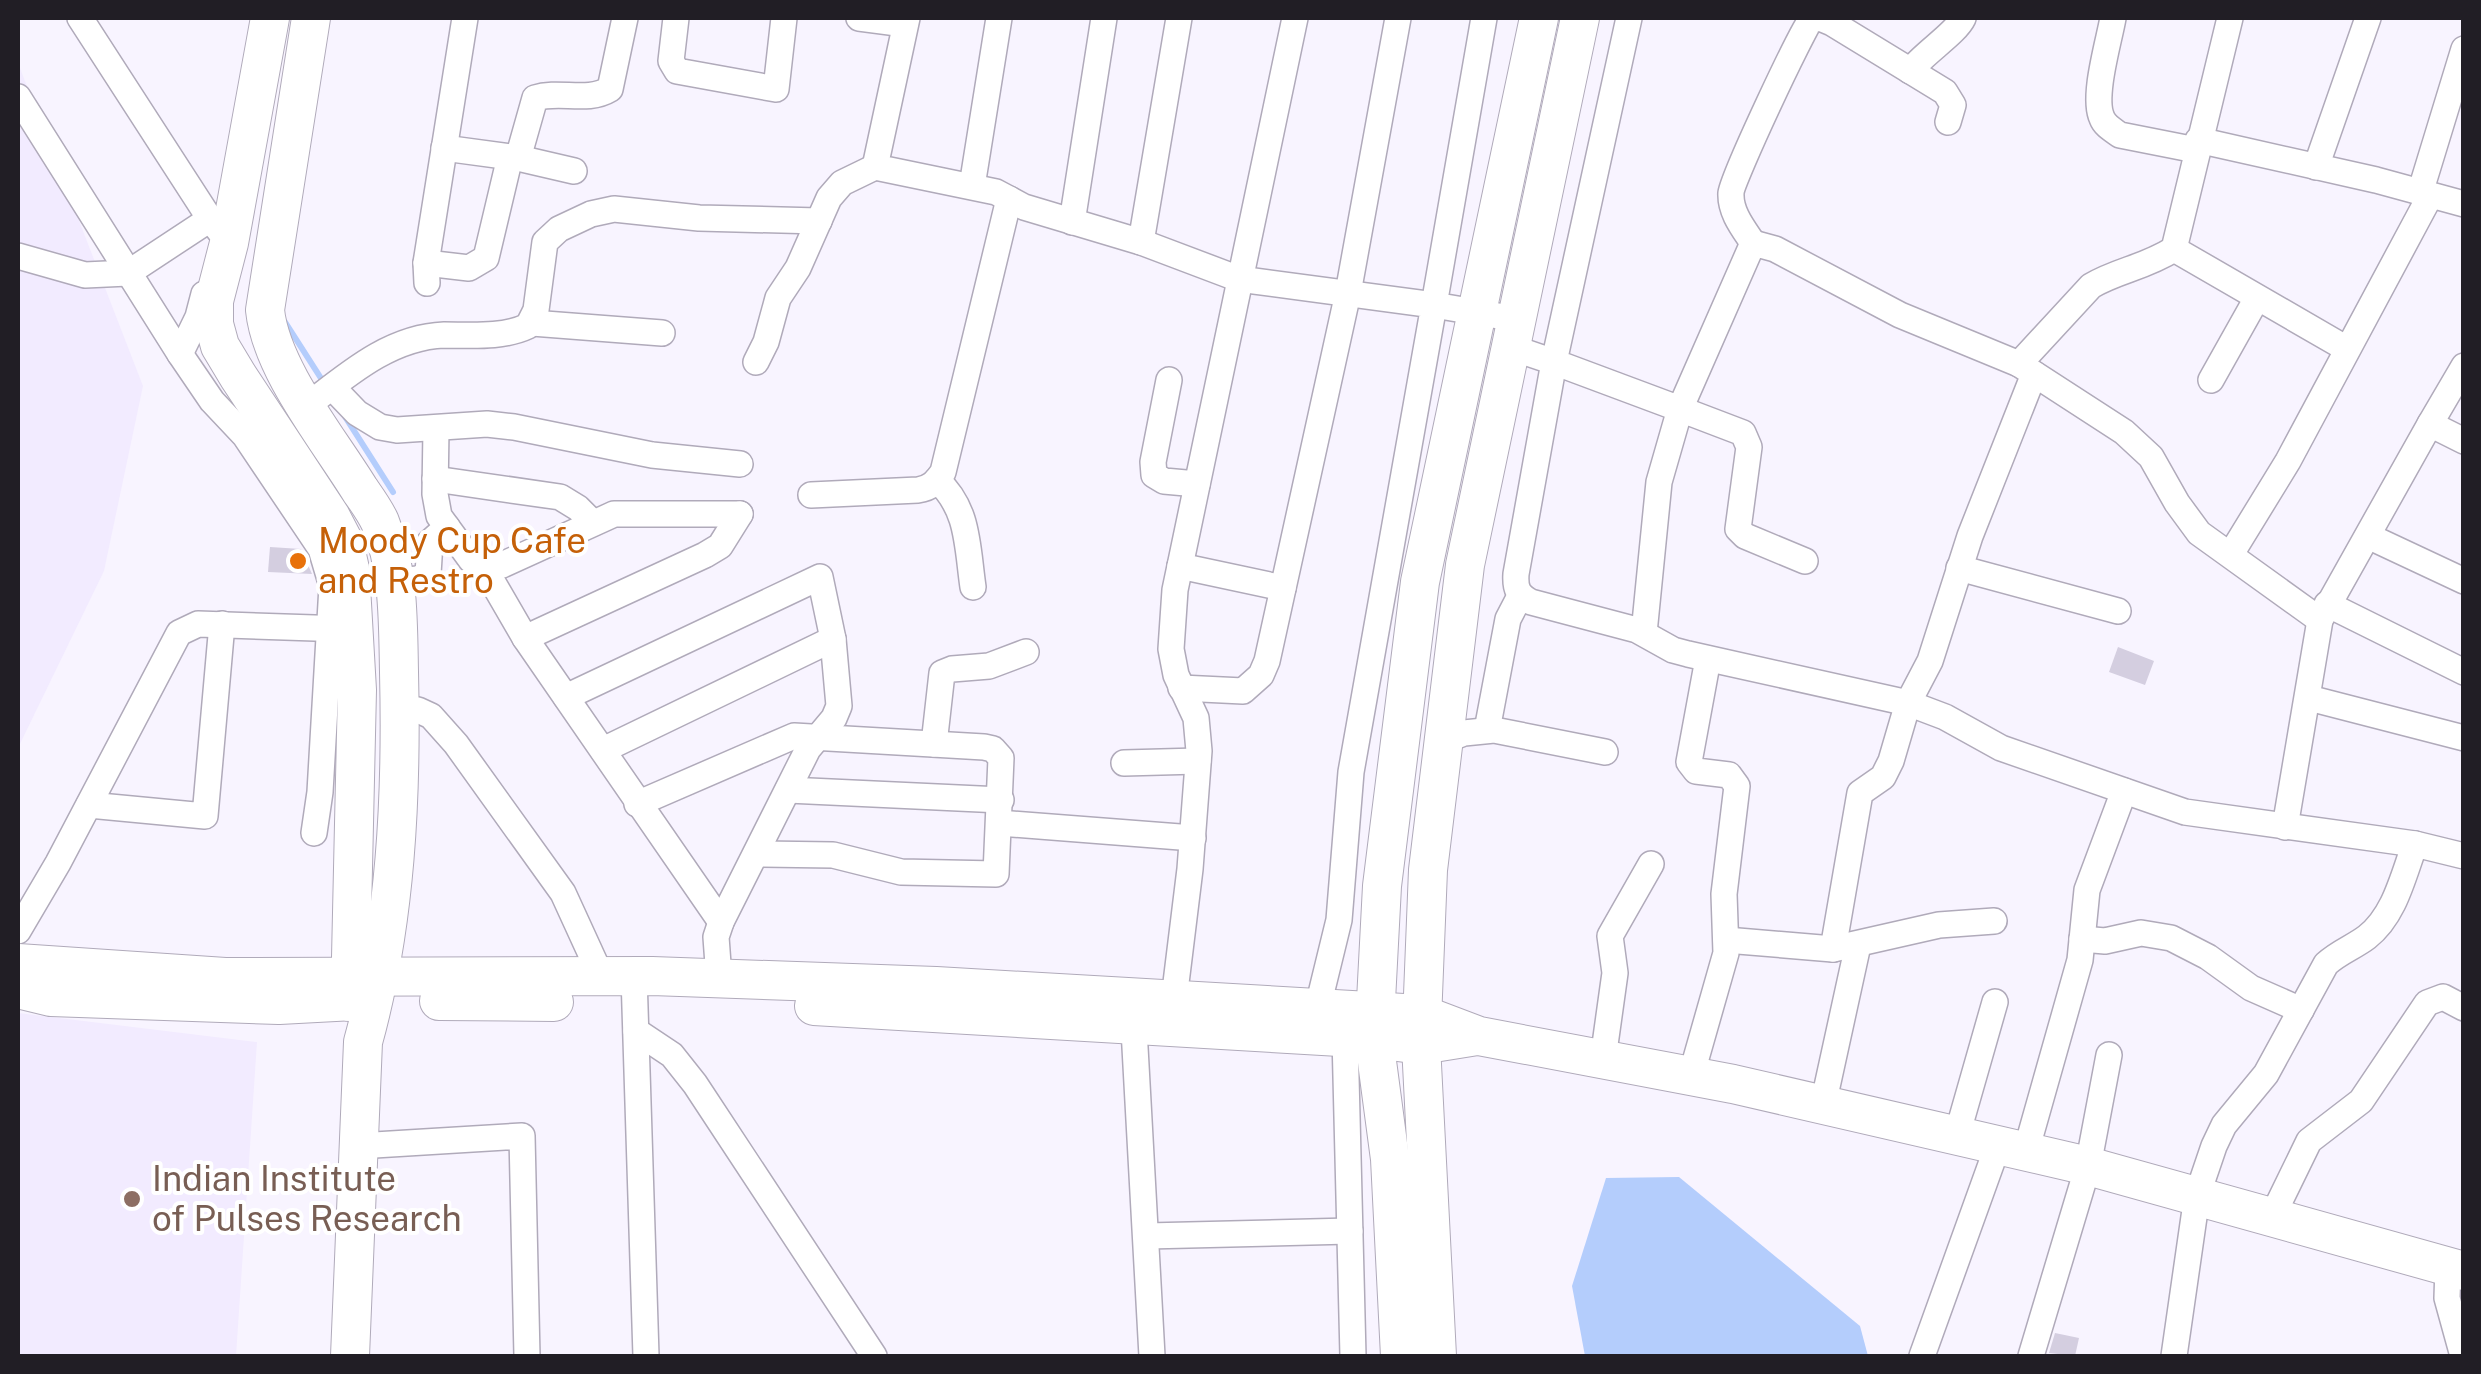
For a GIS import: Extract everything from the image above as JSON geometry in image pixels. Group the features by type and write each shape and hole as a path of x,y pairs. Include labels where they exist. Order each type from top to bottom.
{"street":[{"path":"80,18 218,230"},
{"path":"254,18 218,230 214,324 220,346 344,542 350,570 314,834"},
{"path":"180,354 198,317 270,18"},
{"path":"310,18 265,310 273,349 320,396 380,520 395,581 400,707 390,912 363,989"},
{"path":"465,18 426,273 469,268 486,258 514,158 536,98 592,96 610,89 625,18"},
{"path":"676,18 671,61 677,71 776,89 784,18"},
{"path":"859,18 906,21 875,168"},
{"path":"972,186 999,18"},
{"path":"1072,222 1104,18"},
{"path":"1141,242 1179,18"},
{"path":"1174,998 1198,761 1196,718 1181,688 1171,649 1180,566 1295,18"},
{"path":"1181,688 1233,692 1254,684 1268,661 1348,293 1398,18"},
{"path":"1353,1356 1350,1231 1365,1029 1420,582 1538,18"},
{"path":"1437,1356 1421,1030 1428,870 1466,565 1580,18"},
{"path":"1629,18 1554,362 1516,574 1520,596 1644,632 1672,650 1908,703 1945,717 2001,748 2186,812 2415,844 2464,856"},
{"path":"1948,122 1951,98 1820,18 1805,26 1735,176 1731,192 1735,215 1753,242 1808,264 1900,314 2027,369 2138,444 2151,457 2190,522 2208,540 2324,612 2464,672"},
{"path":"1910,71 1963,18"},
{"path":"2113,18 2100,94 2102,118 2120,134 2316,167 2464,204"},
{"path":"1823,1104 1846,947 1860,793 1887,770 1908,703 1930,661 2027,369 2091,286 2144,266 2174,249 2230,18"},
{"path":"2316,167 2368,18"},
{"path":"1318,1006 1339,920 1351,772 1434,305 1476,19"},
{"path":"2231,554 2288,460 2425,194 2464,49"},
{"path":"18,97 180,354 212,401 246,436 321,549 332,586 343,629 354,922 363,989 350,1356"},
{"path":"444,148 574,170"},
{"path":"756,362 778,298 798,268 834,190 875,168 972,186 1240,279 1476,311 1554,362 1743,433 1748,447 1738,529 1805,561"},
{"path":"811,495 918,490 932,486 943,472 1009,199"},
{"path":"532,323 545,242 591,214 614,209 699,218 819,221"},
{"path":"18,256 85,275 128,273 218,230"},
{"path":"1644,632 1659,482 1680,409 1753,242"},
{"path":"2174,249 2347,350"},
{"path":"2211,380 2257,298"},
{"path":"320,396 373,357 446,335 511,332 532,323 662,334"},
{"path":"2285,827 2324,612 2464,366"},
{"path":"1169,380 1153,462 1154,475 1164,481 1197,484"},
{"path":"320,396 380,426 398,430 487,424 652,454 740,464"},
{"path":"2430,424 2464,441"},
{"path":"436,429 436,505 447,527 471,560 485,569 525,638 720,922"},
{"path":"435,479 560,497 593,523"},
{"path":"937,480 960,508 973,586"},
{"path":"485,569 625,513 740,514 720,546 705,555 525,638"},
{"path":"395,581 428,574 430,542 447,527"},
{"path":"2368,536 2464,582"},
{"path":"1180,566 1283,588"},
{"path":"1959,568 2118,610"},
{"path":"566,697 820,577 833,639 838,706 834,718 816,738 720,922 716,936 719,978"},
{"path":"1487,730 1508,619 1520,596"},
{"path":"18,932 179,632 198,624 343,629"},
{"path":"89,805 206,816 222,624"},
{"path":"603,750 833,639"},
{"path":"934,744 942,674 952,669 988,666 1026,652"},
{"path":"1691,1076 1719,980 1726,940 1724,894 1737,786 1729,775 1696,771 1689,756 1708,659"},
{"path":"2309,698 2464,738"},
{"path":"400,707 430,716 456,744 563,893 626,996 695,1084 874,1356"},
{"path":"1443,741 1487,730 1604,752"},
{"path":"637,804 786,738 993,749 1003,766 996,874 901,872 833,855 756,854"},
{"path":"1124,763 1198,761"},
{"path":"788,790 1000,812 1193,838"},
{"path":"1922,1356 2012,1148 2076,978 2087,890 2124,791"},
{"path":"2174,1356 2197,1196 2224,1125 2266,1074 2326,964 2380,924 2394,900 2415,844"},
{"path":"1603,1059 1615,974 1610,936 1651,864"},
{"path":"1726,940 1846,947 1938,925 1994,921"},
{"path":"2082,939 2114,940 2140,933 2171,938 2208,957 2250,988 2300,1010"},
{"path":"18,963 363,989 772,1003 1133,1011 1174,998 1318,1006 1365,1029"},
{"path":"626,996 719,978 1365,1029 1421,1030 1479,1036 1691,1076 2088,1166 2456,1269 2447,1298 2463,1356"},
{"path":"18,989 51,997 279,1006 363,989"},
{"path":"626,996 646,1356"},
{"path":"2272,1217 2310,1141 2362,1101 2428,1003 2443,997 2464,1008"},
{"path":"1957,1135 1995,1002"},
{"path":"1133,1011 1152,1356"},
{"path":"1365,1029 1390,1159 1400,1356"},
{"path":"2031,1356 2088,1166 2109,1055"},
{"path":"358,1146 522,1136 528,1356"},
{"path":"1147,1236 1350,1231"}],"shaded area":[{"path":"18,63 143,386 104,571 18,748"},
{"name":"Indian Institute of Pulses Research","path":"18,1013 257,1042 236,1356 18,1356"}],"water":[{"path":"1679,1177 1860,1326 1868,1356 1585,1356 1572,1286 1606,1178"}],"building":[{"path":"270,547 301,549 312,574 268,572"},
{"path":"2118,647 2154,661 2145,685 2109,672"},
{"path":"2055,1333 2079,1338 2075,1356 2049,1353"}],"waterway":[{"path":"285,322 324,383"},
{"path":"344,415 393,492"}],"place":[{"name":"Moody Cup Cafe and Restro","path":"298,561"},
{"name":"Indian Institute of Pulses Research","path":"132,1199"}]}
